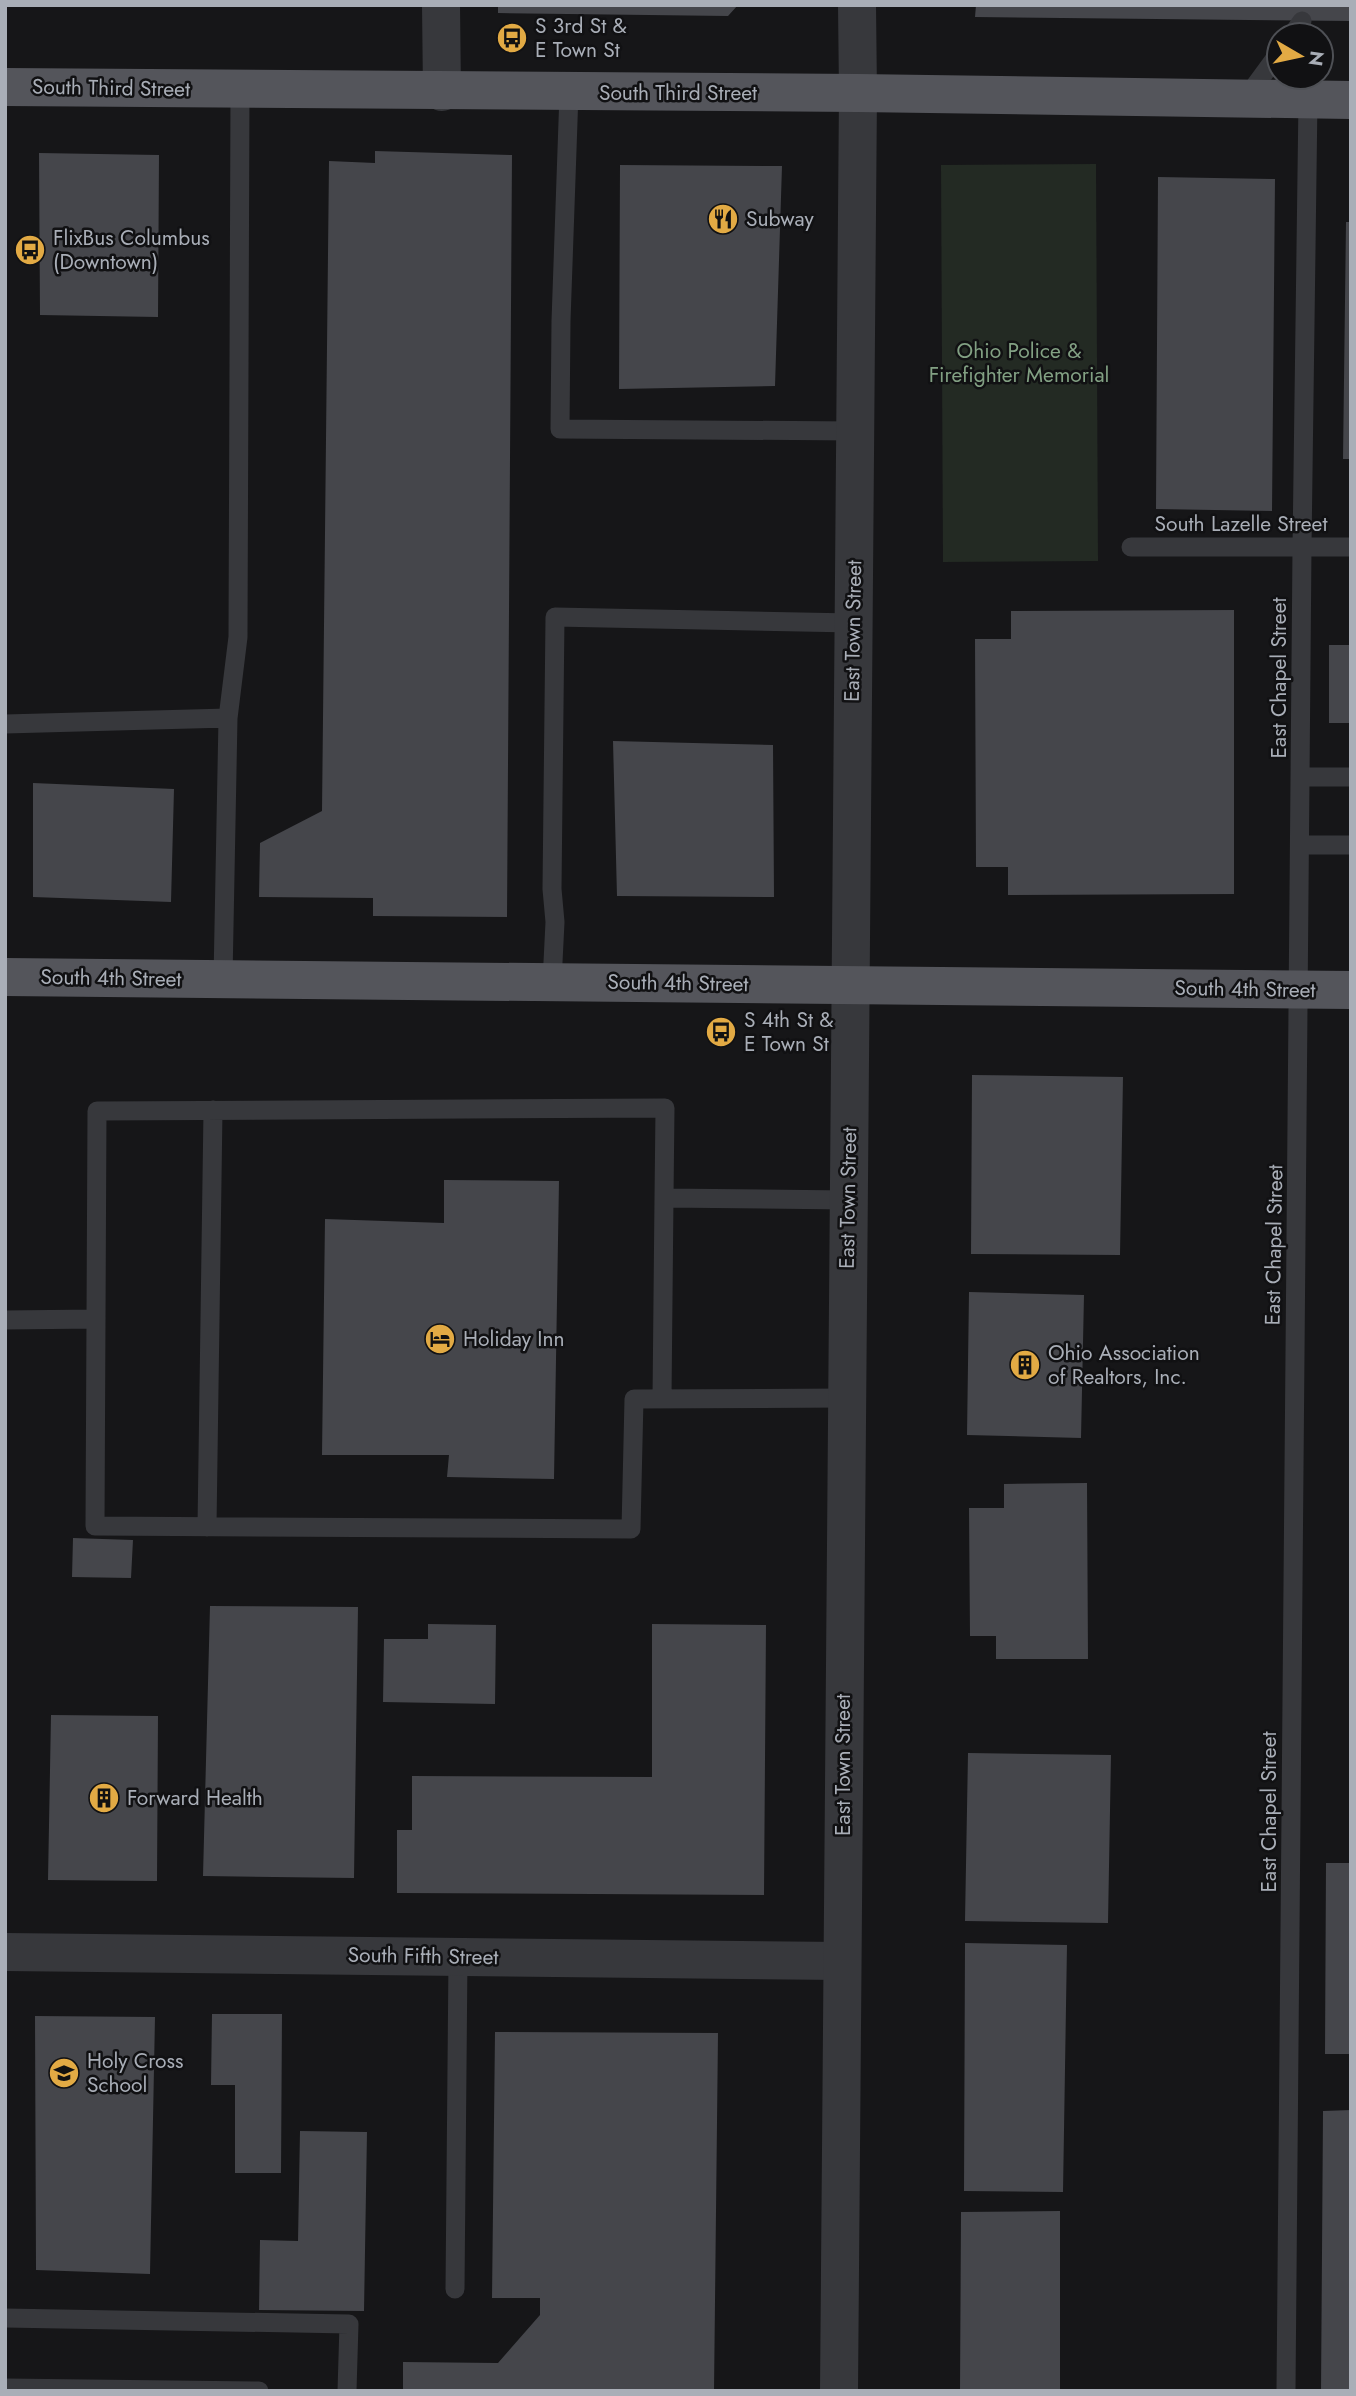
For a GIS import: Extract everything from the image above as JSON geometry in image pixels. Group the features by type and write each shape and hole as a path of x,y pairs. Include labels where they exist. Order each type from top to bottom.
{"main road":[{"name":"South Third Street","path":"5,88 858,93 1351,100"},
{"name":"South 4th Street","path":"5,977 1351,990"}],"street":[{"path":"441,5 442,92"},
{"name":"East Town Street","path":"839,2391 857,5"},
{"name":"South Fifth Street","path":"5,1952 842,1961"}],"lane":[{"path":"1246,98 1265,72"},
{"path":"223,979 228,718 238,637 240,90"},
{"path":"569,93 560,429 855,431"},
{"name":"East Chapel Street","path":"1286,2391 1308,99"},
{"name":"South Lazelle Street","path":"1131,547 1351,547"},
{"path":"552,982 555,922 552,889 555,617 853,623"},
{"path":"5,724 228,718"},
{"path":"1301,777 1351,777"},
{"path":"1301,845 1351,845"},
{"path":"662,1399 664,1108 97,1111 95,1526 631,1529 634,1399 662,1399 846,1398"},
{"path":"207,1527 213,1110"},
{"path":"664,1198 848,1200"},
{"path":"5,1320 96,1319"},
{"path":"455,2289 458,1957"},
{"path":"5,2318 349,2324 347,2391"},
{"path":"5,2388 259,2391"}],"green space":[{"name":"Ohio Police & Firefighter Memorial","path":"1096,164 1098,561 943,562 941,165"}],"building":[{"path":"498,5 738,5 728,16 498,13"},
{"path":"976,5 1351,5 1351,21 975,17"},
{"path":"375,151 512,155 507,917 373,916 373,898 259,897 260,843 322,811 329,161 375,163"},
{"path":"39,153 159,155 158,317 40,315"},
{"path":"620,165 782,166 775,386 619,389"},
{"path":"1158,177 1275,179 1272,511 1156,509"},
{"path":"1346,222 1351,222 1351,459 1343,459"},
{"path":"1234,610 1234,894 1008,895 1008,867 976,867 975,639 1011,639 1011,611"},
{"path":"1329,645 1351,645 1351,723 1329,723"},
{"path":"613,741 773,745 774,897 617,896"},
{"path":"33,783 174,789 171,902 33,897"},
{"path":"972,1075 1123,1077 1120,1255 971,1254"},
{"name":"Holiday Inn","path":"444,1180 559,1181 554,1479 447,1477 449,1455 322,1455 325,1219 444,1223"},
{"name":"Ohio Association of Realtors, Inc.","path":"969,1292 1084,1295 1081,1438 967,1435"},
{"path":"1087,1483 1088,1659 996,1659 996,1636 970,1636 969,1508 1004,1508 1004,1484"},
{"path":"73,1538 133,1540 131,1578 72,1577"},
{"path":"210,1606 358,1607 354,1878 203,1876"},
{"path":"428,1624 496,1625 495,1704 383,1702 384,1639 428,1639"},
{"path":"652,1624 766,1625 764,1895 397,1893 397,1830 412,1830 412,1776 652,1777"},
{"name":"Forward Health","path":"51,1715 158,1716 157,1881 48,1880"},
{"path":"968,1753 1111,1755 1108,1923 965,1921"},
{"path":"1326,1863 1351,1863 1351,2054 1325,2054"},
{"path":"965,1943 1067,1945 1063,2192 964,2191"},
{"path":"212,2014 282,2014 281,2173 235,2173 235,2085 211,2085"},
{"path":"35,2016 155,2017 150,2274 36,2270"},
{"path":"495,2032 718,2033 714,2391 403,2391 403,2362 498,2363 540,2315 540,2298 492,2298"},
{"path":"1351,2110 1351,2391 1321,2391 1323,2111"},
{"path":"300,2131 367,2132 364,2311 259,2310 260,2240 298,2241"},
{"path":"1060,2211 1060,2391 960,2391 961,2212"}],"place":[{"name":"S 3rd St & E Town St","path":"512,38"},
{"name":"Subway","path":"723,219"},
{"name":"FlixBus Columbus (Downtown)","path":"30,250"},
{"name":"S 4th St & E Town St","path":"721,1032"},
{"name":"Holiday Inn","path":"440,1339"},
{"name":"Ohio Association of Realtors, Inc.","path":"1025,1365"},
{"name":"Forward Health","path":"104,1798"},
{"name":"Holy Cross School","path":"64,2073"}]}
